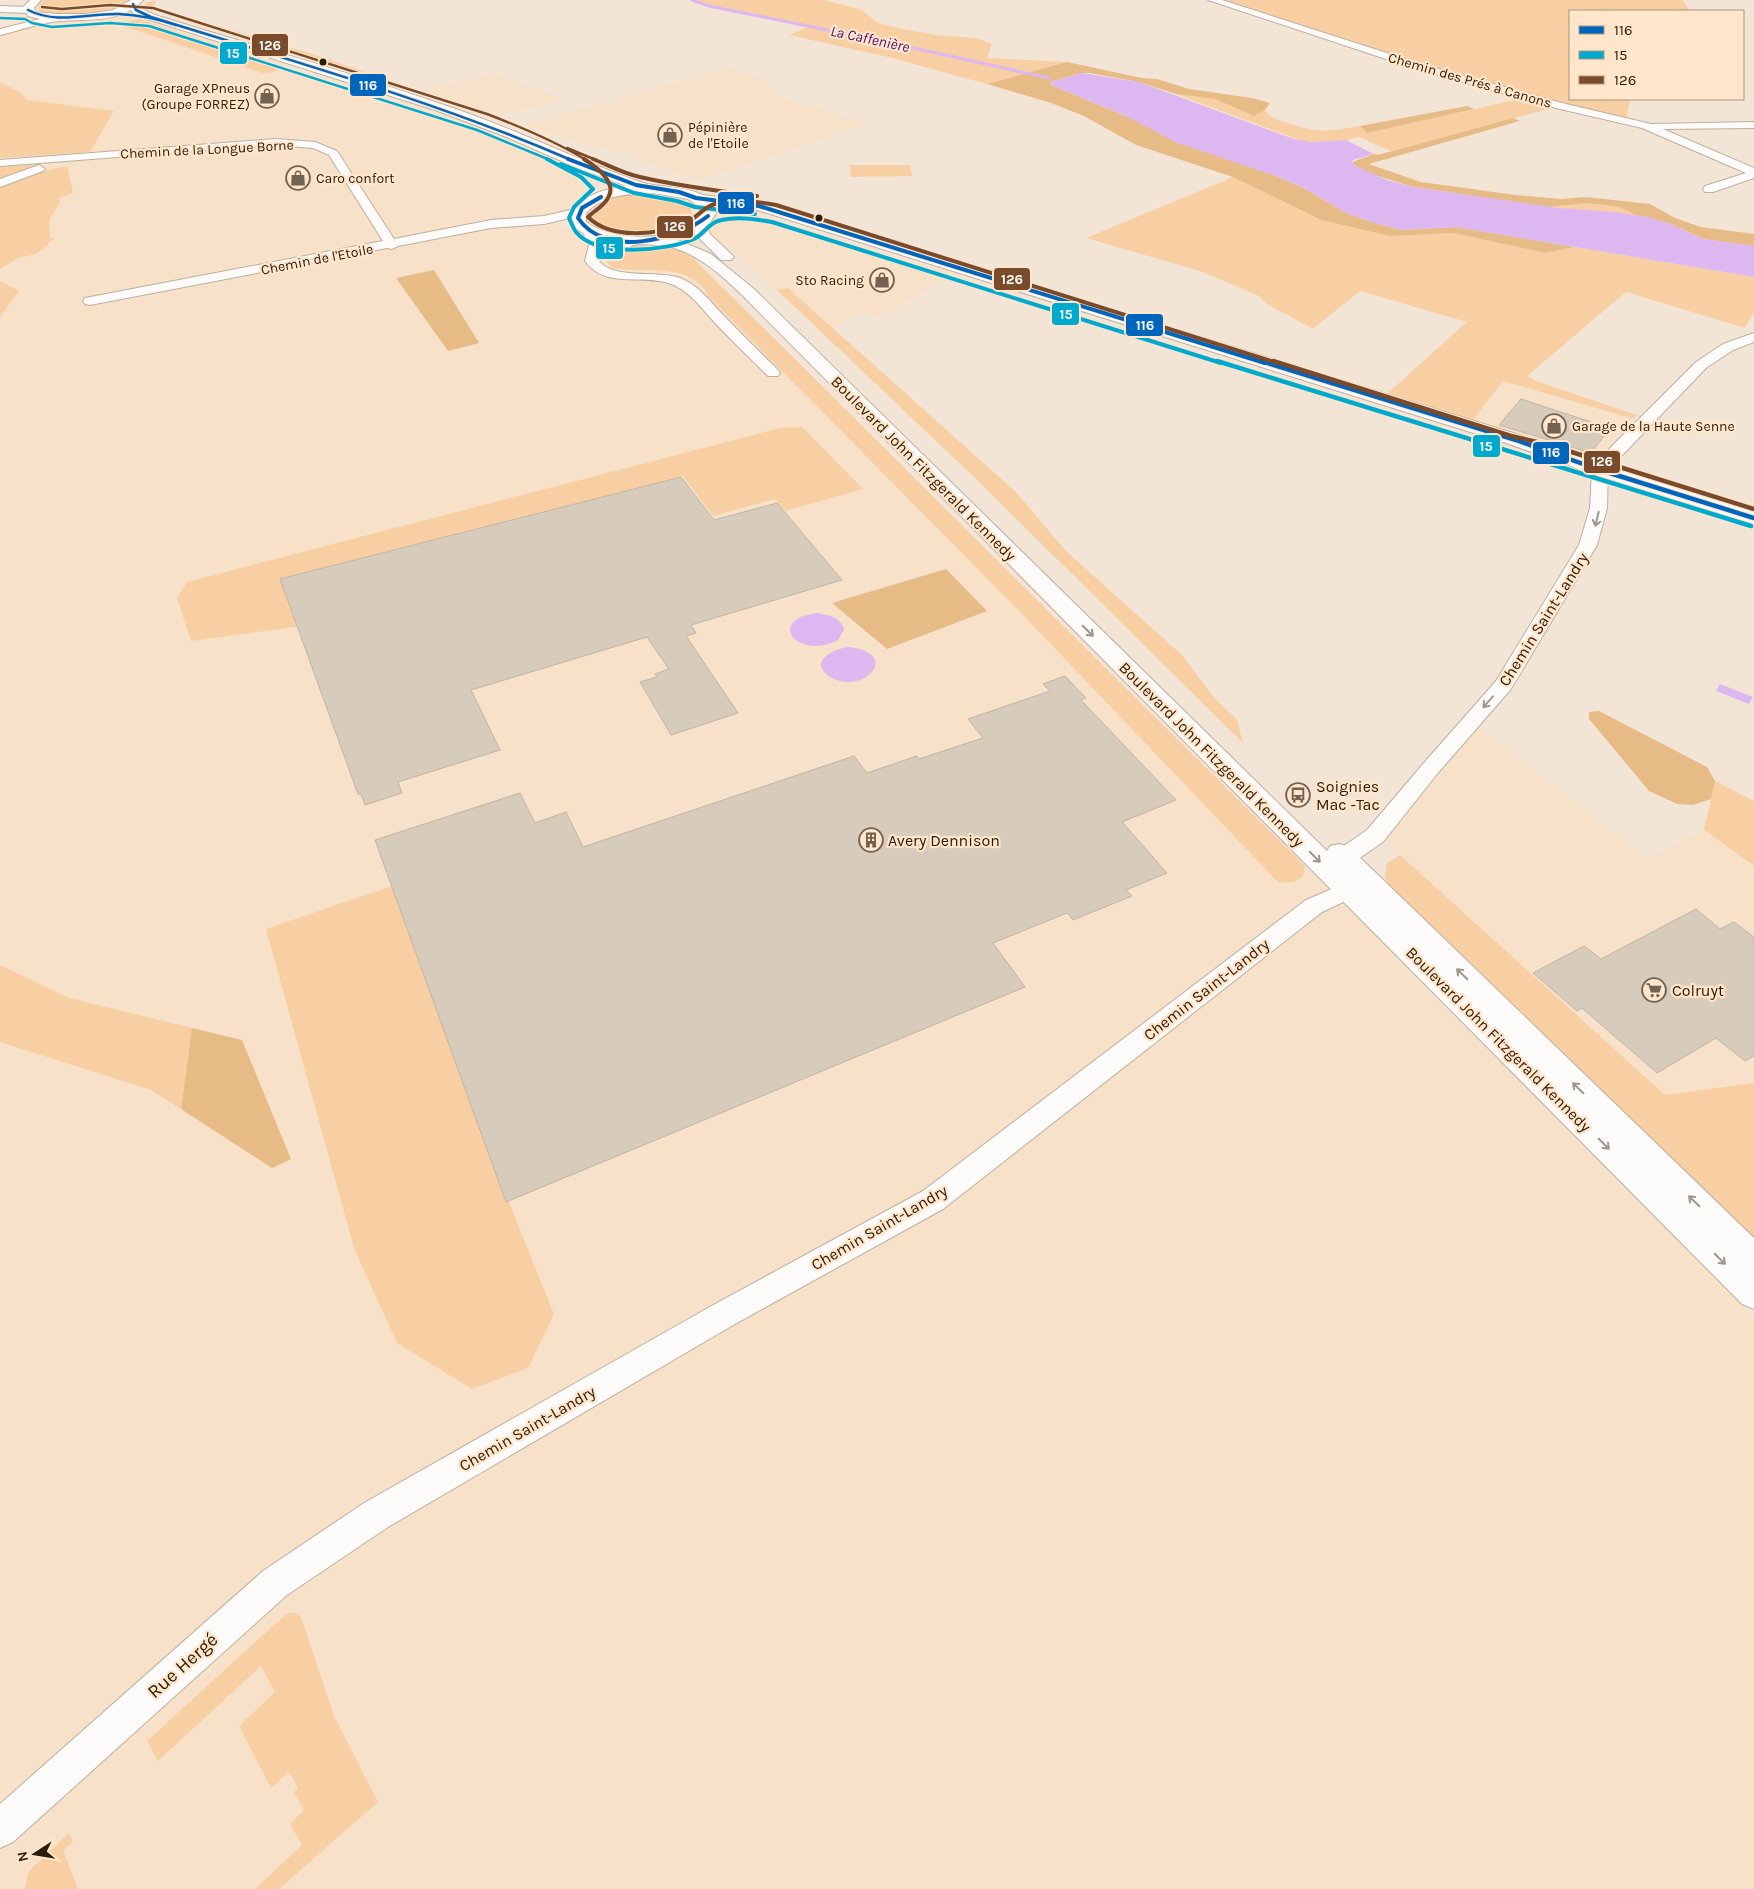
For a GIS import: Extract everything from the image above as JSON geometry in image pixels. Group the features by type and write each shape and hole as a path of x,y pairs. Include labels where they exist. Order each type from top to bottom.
{"main road":[{"path":"102,14 136,2 136,10 151,17 439,107 509,132 578,163 636,185 679,192 696,198 759,206 1516,440 1543,452"},
{"path":"0,9 32,7 58,18"},
{"path":"3,31 25,20 32,7"},
{"path":"3,31 58,18 102,14 151,17"},
{"path":"578,163 600,182 601,197"},
{"path":"582,222 587,204 601,197 625,191 653,189"},
{"name":"Boulevard John Fitzgerald Kennedy","path":"696,198 707,206 703,221 708,240 784,311 1754,1260"},
{"path":"643,240 684,233 703,221 746,209 774,214 1509,444 1543,452 1754,518"},
{"name":"Boulevard John Fitzgerald Kennedy","path":"582,222 607,238 674,242 694,249 713,262 748,292 1754,1293"}],"street":[{"path":"136,2 145,0"},
{"name":"Chemin des Prés à Canons","path":"1213,0 1417,66 1560,106 1646,126 1754,173"},
{"path":"1646,126 1754,125"},
{"name":"Chemin de la Longue Borne","path":"0,163 285,142 325,148 333,153 392,245"},
{"path":"0,183 40,169 92,156"},
{"path":"1709,189 1754,173"},
{"name":"Chemin de l'Etoile","path":"90,301 392,245 492,224 544,220 582,222"},
{"path":"582,222 595,245 592,256 594,266 602,272 668,279 688,289 773,373"},
{"path":"592,256 610,248 643,240"},
{"path":"1600,470 1631,435 1701,365 1728,347 1754,337"},
{"name":"Chemin Saint-Landry","path":"1343,858 1374,836 1504,685 1588,545 1598,520 1601,489 1600,470"},
{"name":"Chemin Saint-Landry","path":"376,1515 725,1314 933,1200 1314,906 1348,890"},
{"name":"Rue Hergé","path":"0,1829 275,1583 376,1515"}],"shaded area":[{"path":"45,0 128,0 121,5 98,13 70,16 38,10 39,4"},
{"path":"157,0 154,5 160,9 316,55 417,90 413,91 144,7 145,3"},
{"path":"692,0 824,0 860,9 879,23 898,28 936,35 977,38 992,44 987,58 1067,62 987,84 888,57 789,35 808,27 709,6"},
{"path":"1215,0 1683,0 1689,10 1569,10 1569,100 1630,100 1626,122 1419,65"},
{"path":"120,16 139,19 431,113 532,155 580,181 583,189 553,224 584,236 632,246 617,248 668,272 694,277 705,287 709,297 1020,612 1303,877 1305,866 1754,1317 1754,1889 0,1889 0,36 41,23"},
{"path":"139,19 283,67 273,72 262,73 118,24"},
{"path":"1067,62 1142,78 1157,79 1189,89 1252,98 1270,103 1265,110 1254,116 1215,99 1176,94 1139,82 1090,73 1082,73 1050,82 1051,85 1236,162 1302,187 1346,213 1401,230 1456,227 1574,247 1546,253 1453,233 1390,236 1321,220 1233,177 1136,145 1084,116 1051,103 987,84"},
{"name":"Pépinière de l'Etoile","path":"729,68 770,82 772,94 867,124 696,180 638,159 522,125"},
{"path":"1082,73 1139,82 1294,139 1312,142 1346,140 1374,154 1353,160 1352,162 1356,166 1387,180 1413,187 1559,208 1615,212 1647,217 1671,224 1703,239 1754,246 1754,277 1456,227 1401,230 1371,222 1346,213 1302,187 1276,176 1175,142 1126,116 1051,85 1050,82"},
{"path":"494,74 564,99 489,118 413,91"},
{"path":"0,83 19,91 28,100 114,111 90,152 0,158"},
{"path":"1176,94 1215,99 1254,116 1265,110 1275,118 1307,129 1332,130 1360,126 1367,133 1519,99 1548,109 1391,151 1359,137 1319,142 1302,141"},
{"path":"1467,106 1474,109 1367,133 1360,126"},
{"path":"1513,118 1520,121 1369,164 1421,182 1516,195 1562,199 1586,197 1650,204 1675,218 1701,227 1754,234 1754,246 1703,239 1671,224 1635,215 1620,207 1588,203 1548,207 1413,187 1372,174 1352,162 1374,154 1378,155"},
{"path":"42,164 36,167 0,179 0,167"},
{"path":"850,165 910,165 912,176 851,177"},
{"path":"67,166 73,193 59,198 60,203 49,220 50,238 55,238 36,254 18,258 0,269 0,188 41,172"},
{"path":"1233,177 1321,220 1390,236 1453,233 1546,253 1574,247 1754,277 1754,312 1745,328 1626,292 1527,376 1536,381 1637,415 1634,419 1503,381 1473,420 1388,393 1467,322 1360,291 1313,329 1267,304 1259,296 1200,271 1086,238"},
{"path":"625,195 668,196 683,201 692,211 692,218 684,225 672,230 657,234 641,235 625,235 611,232 599,227 591,220 593,210 604,202"},
{"path":"1588,203 1620,207 1635,215 1548,207"},
{"path":"750,213 954,274 879,318 861,312 833,328 788,288 777,290 709,231 712,222 729,216"},
{"path":"647,245 677,249 693,258 1305,866 1303,877 1293,882 1279,883 1020,612 709,297 702,286 692,278 667,271 613,268 604,259 608,254 618,249"},
{"path":"434,270 479,343 448,351 396,278"},
{"path":"0,281 19,291 0,317"},
{"path":"788,288 1017,493 1066,551 1183,656 1214,698 1237,720 1243,743 976,479 777,290"},
{"path":"1503,381 1634,419 1596,458 1473,420"},
{"path":"802,427 863,489 785,511 775,499 713,516 683,476 285,578 301,626 191,641 177,598 187,582 780,428"},
{"path":"946,569 987,611 887,649 832,603"},
{"path":"817,613 830,616 840,622 844,629 838,640 823,645 811,646 800,643 793,637 790,630 793,623 801,617"},
{"path":"849,647 865,651 873,657 876,664 872,672 865,678 855,681 844,682 832,678 821,667 821,662 829,654"},
{"path":"1720,684 1753,697 1749,704 1716,691"},
{"path":"1599,711 1707,767 1715,781 1711,799 1693,805 1677,804 1649,791 1589,719 1589,712"},
{"path":"1476,725 1648,859 1704,830 1754,866 1754,1083 1665,1095 1383,839"},
{"path":"1715,781 1754,801 1754,866 1704,830"},
{"path":"1400,855 1665,1095 1754,1083 1754,1240 1389,889 1385,876 1387,863"},
{"path":"395,885 507,1197 554,1314 528,1368 472,1389 397,1343 354,1248 266,929"},
{"path":"0,965 69,998 192,1028 181,1109 151,1090 0,1042"},
{"path":"192,1028 242,1040 291,1159 272,1168 181,1109"},
{"path":"289,1613 297,1613 301,1617 334,1716 378,1802 279,1889 255,1889 302,1845 290,1824 304,1810 294,1792 298,1788 289,1772 271,1788 239,1726 275,1692 261,1666 158,1761 147,1741"},
{"path":"69,1833 73,1842 63,1850 78,1889 25,1889 28,1872"}],"building":[{"name":"Garage de la Haute Senne","path":"1521,399 1610,428 1591,453 1499,425"},
{"path":"681,477 714,520 777,503 842,580 691,625 696,633 686,636 738,713 671,735 640,682 657,677 655,674 669,669 647,637 471,690 500,750 398,782 402,793 365,805 361,794 358,794 280,579"},
{"name":"Avery Dennison","path":"1065,676 1086,698 1081,700 1176,800 1122,822 1167,873 1126,890 1132,896 1073,920 1067,913 993,943 1025,987 506,1202 375,840 520,793 535,823 566,812 583,847 854,756 867,773 917,756 919,759 983,738 968,719 1050,691 1043,684"},
{"name":"Colruyt","path":"1696,909 1720,929 1734,922 1754,937 1754,1056 1745,1061 1716,1038 1657,1073 1582,1008 1577,1011 1533,973 1584,946 1601,959"}],"waterway":[{"name":"La Caffenière","path":"692,0 709,6 887,42 1049,78"}],"transit line":[{"name":"116","path":"133,4 136,10 151,17 439,107 509,133 578,163 636,185 679,192 696,198 759,206 1516,440 1600,470 1754,518"},
{"name":"126","path":"42,7 62,9 110,5 153,8 487,114 566,148 594,165 609,182 611,188 605,202 588,217 595,225 606,229 620,232 664,229 686,223 710,205 729,201 761,202 776,205 1511,436 1546,444 1754,509"},
{"name":"116","path":"28,10 49,18 119,14 134,15 176,25"},
{"name":"15","path":"0,18 25,19 32,23 52,27 110,23 149,26 477,130 555,162 581,177 593,189 574,207 569,218 576,232 588,242 605,247 624,250 663,247 694,239 715,222 725,219 745,218 772,222 1506,452 1541,460 1751,526"},
{"name":"126","path":"567,148 638,177 681,184 698,189 757,196"},
{"name":"15","path":"561,164 634,193 677,201 695,207 755,214"},
{"name":"116","path":"601,197 582,208 578,218 587,230 616,240 632,242 650,241 667,237 697,225 708,216"}],"place":[{"name":"Garage XPneus (Groupe FORREZ)","path":"267,96"},
{"name":"Pépinière de l'Etoile","path":"670,135"},
{"name":"Caro confort","path":"298,178"},
{"name":"Sto Racing","path":"882,280"},
{"name":"Garage de la Haute Senne","path":"1554,426"},
{"name":"Soignies Mac -Tac","path":"1298,795"},
{"name":"Avery Dennison","path":"871,840"},
{"name":"Colruyt","path":"1654,990"}]}
